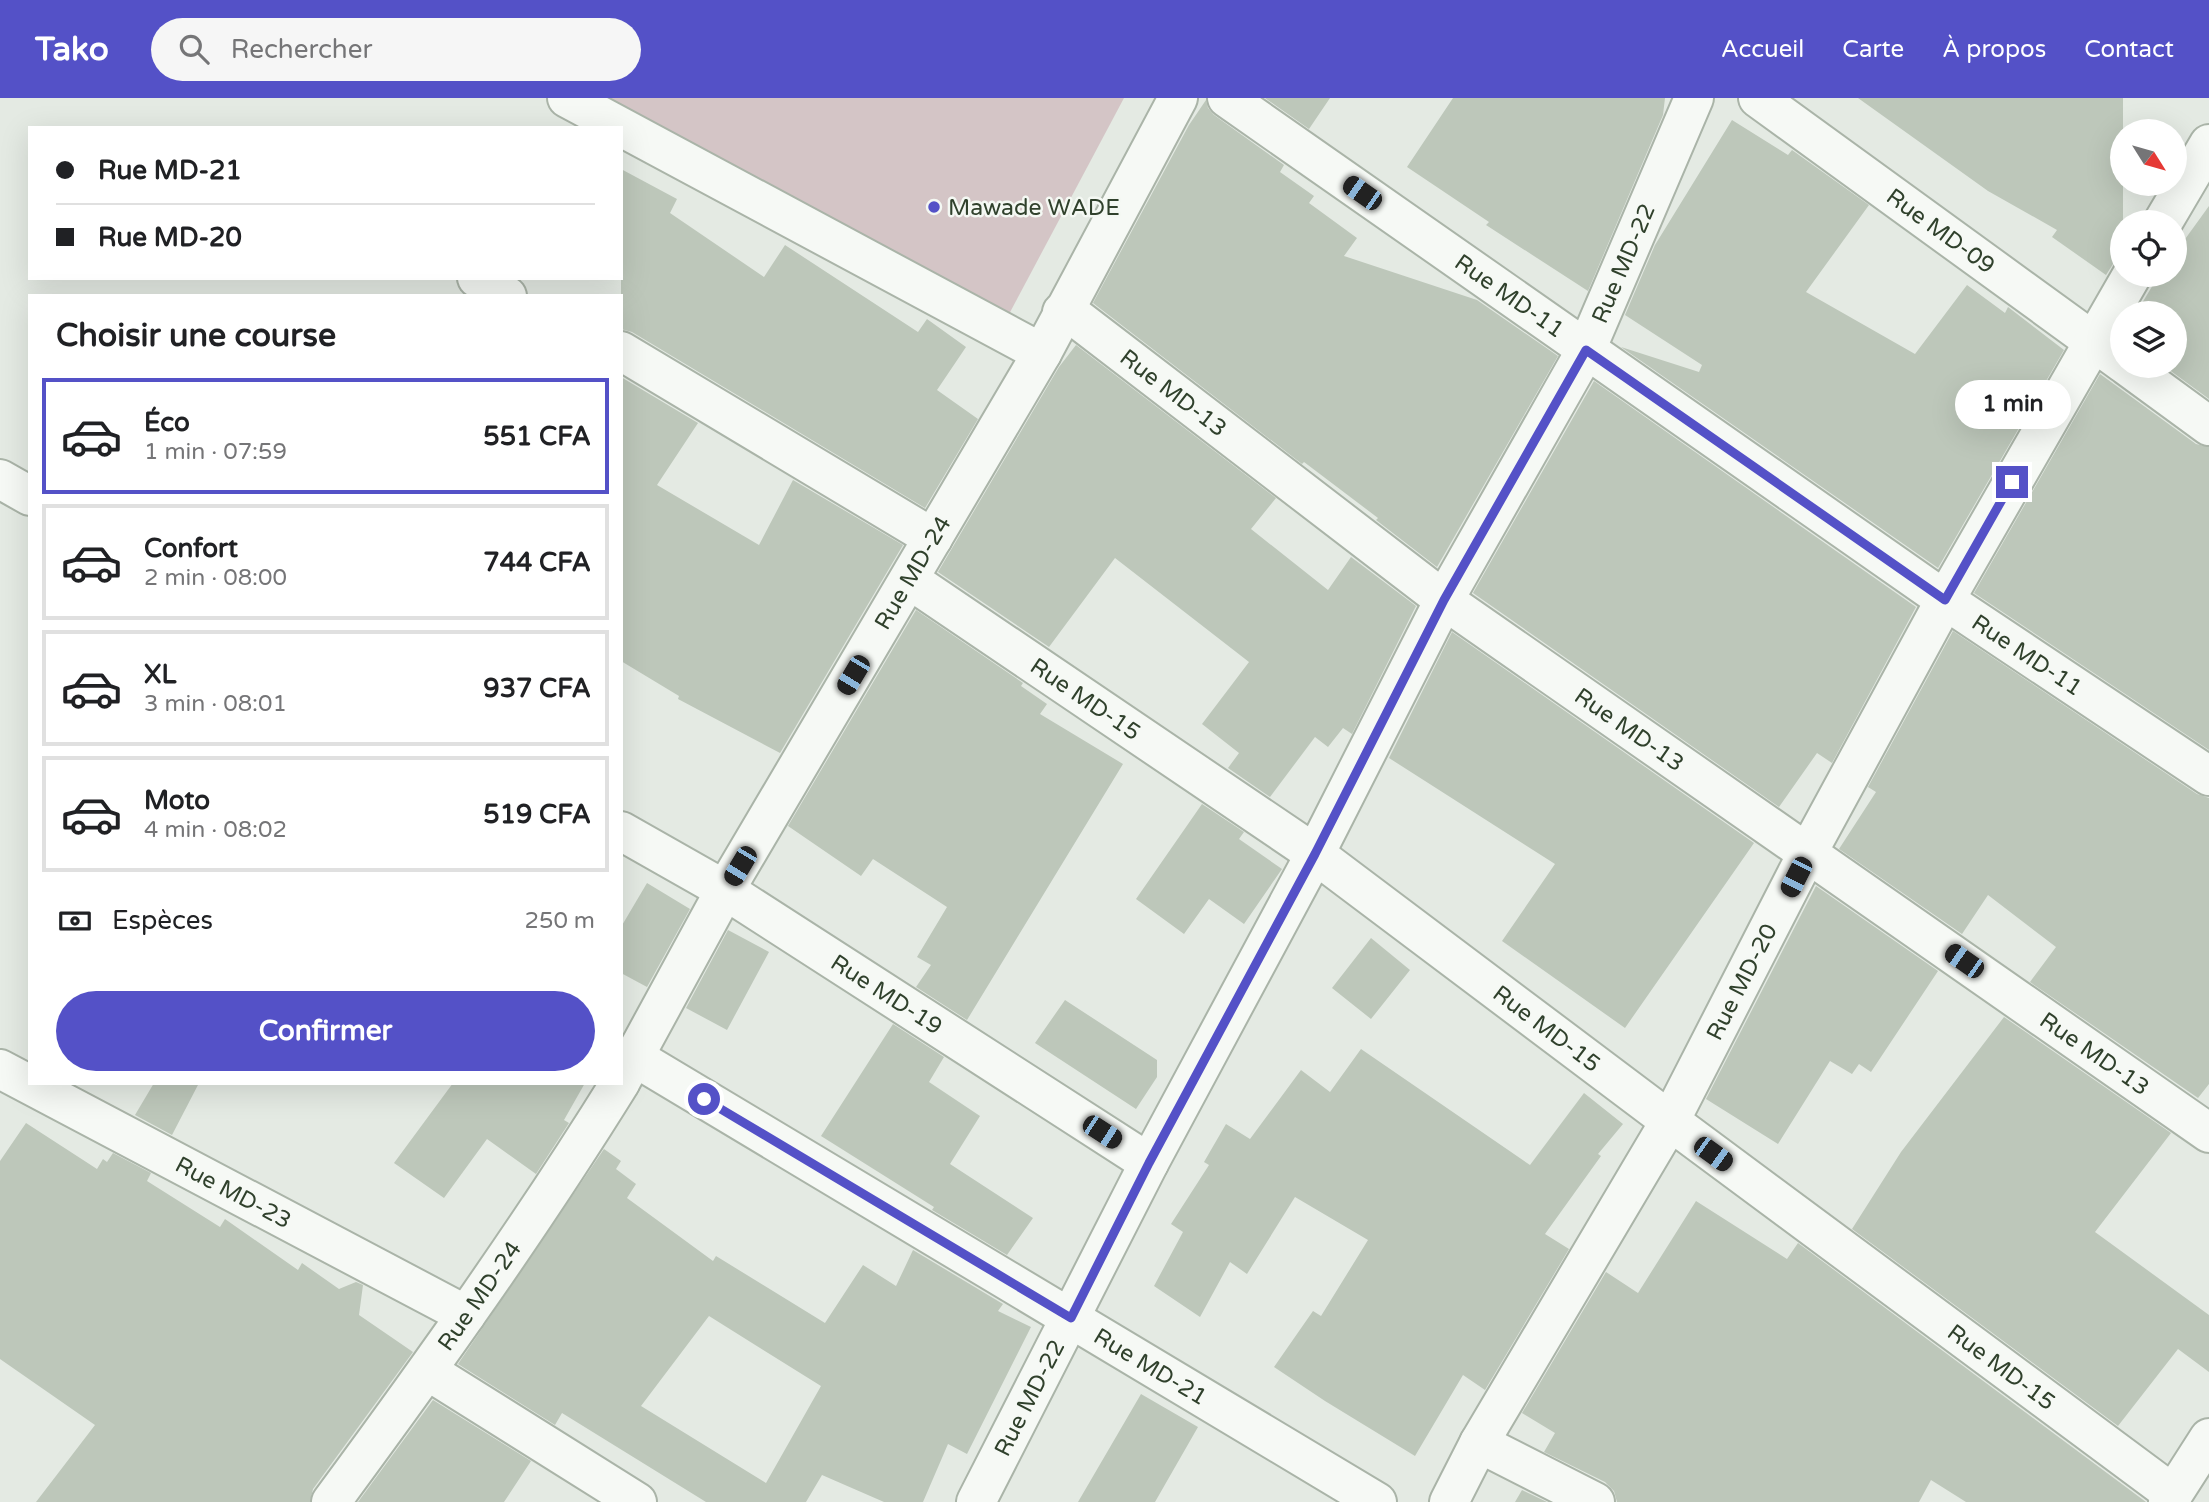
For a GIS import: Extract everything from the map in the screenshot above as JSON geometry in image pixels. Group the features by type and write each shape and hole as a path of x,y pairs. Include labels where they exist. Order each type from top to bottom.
{"street":[{"path":"567,98 619,126"},
{"name":"Rue MD-24","path":"626,1074 725,890 1042,353 1178,98"},
{"name":"Rue MD-11","path":"1227,98 1945,600 2209,776"},
{"name":"Rue MD-22","path":"976,1502 1149,1163 1315,854 1444,600 1586,350 1694,98"},
{"name":"Rue MD-09","path":"1758,98 2110,354"},
{"path":"623,128 1042,353"},
{"path":"2170,210 2209,144"},
{"path":"480,280 504,294"},
{"name":"Rue MD-13","path":"1062,312 1079,320 1444,600 2209,1133"},
{"path":"623,352 933,538"},
{"name":"Rue MD-20","path":"1449,1502 1479,1443 1670,1121 1808,852 1945,600 2110,363"},
{"name":"Rue MD-09","path":"2143,378 2209,426"},
{"path":"0,479 28,495"},
{"name":"Rue MD-15","path":"910,580 1315,854 2170,1498"},
{"name":"Rue MD-19","path":"623,832 725,890 1149,1163"},
{"name":"Rue MD-23","path":"0,1069 28,1084"},
{"name":"Rue MD-21","path":"626,1074 1071,1318 1377,1502"},
{"name":"Rue MD-23","path":"30,1085 466,1315"},
{"name":"Rue MD-24","path":"331,1502 428,1371 560,1180 619,1085"},
{"path":"428,1371 583,1488 637,1502"},
{"path":"2170,1498 2209,1438"},
{"path":"1479,1443 1595,1502"}],"shaded area":[{"name":"Mawade WADE","path":"599,98 1124,98 1008,316"}],"building":[{"path":"1265,98 1330,98 1309,129"},
{"path":"1453,98 1665,98 1663,115 1588,291 1486,225 1489,222 1407,167"},
{"path":"1858,98 2123,98 2123,119 2110,119 2110,196 2123,196 2123,210 2110,210 2110,269 2106,275 2052,237 2057,230 1988,191"},
{"path":"1206,100 1214,115 1284,165 1280,172 1314,196 1309,203 1357,238 1344,256 1477,300 1558,356 1437,567 1376,520 1378,518 1304,462 1302,464 1093,303 1189,125"},
{"path":"1732,120 1788,155 1792,150 1869,205 1806,292 1915,354 1967,285 2005,313 2008,307 2064,350 1938,568 1621,347 1699,372 1702,365 1625,315 1655,245"},
{"path":"623,170 677,199 670,213 764,277 785,245 918,332 927,319 966,347 937,390 978,419 925,508 632,332 623,330"},
{"path":"2209,206 2209,399 2180,378 2187,378 2187,301 2143,301 2152,287 2187,287 2187,236"},
{"path":"1076,345 1276,498 1251,529 1328,590 1351,557 1416,606 1352,734 1343,728 1328,747 1315,737 1270,797 1228,768 1239,753 1202,724 1249,662 1115,558 1049,647 938,572 1059,367"},
{"path":"2100,374 2196,444 2209,447 2209,750 1974,593"},
{"path":"623,378 698,423 657,485 759,545 793,480 903,545 780,753 678,699 679,696 623,662"},
{"path":"1594,381 1916,607 1832,763 1817,753 1779,807 1473,593"},
{"path":"916,610 1023,683 1021,686 1047,704 1040,714 1123,764 967,1020 916,987 931,965 917,957 947,907 873,859 861,876 788,826"},
{"path":"1953,631 2197,794 2209,798 2209,1084 2198,1098 2030,982 2056,947 1988,895 1962,934 1839,849 1876,792 1868,787"},
{"path":"1452,632 1754,843 1625,1028 1502,941 1555,864 1389,758"},
{"path":"1202,804 1244,832 1239,839 1282,869 1244,924 1209,899 1184,934 1136,899"},
{"path":"647,883 690,909 647,987 623,974 623,924"},
{"path":"1816,886 1938,971 1871,1072 1859,1064 1852,1074 1830,1061 1778,1144 1706,1099"},
{"path":"728,930 769,952 727,1030 686,1008"},
{"path":"1371,938 1410,970 1371,1019 1332,988"},
{"path":"1065,1000 1157,1060 1157,1077 1136,1109 1035,1043"},
{"path":"2004,1017 2171,1133 2095,1232 2209,1315 2209,1372 2178,1349 2118,1426 1852,1229 1901,1152"},
{"path":"893,1024 944,1057 929,1082 980,1116 950,1164 1033,1218 1007,1255 932,1210 934,1207 821,1136"},
{"path":"1361,1049 1530,1165 1584,1093 1623,1124 1598,1154 1601,1156 1545,1234 1569,1249 1485,1390 1463,1375 1415,1456 1274,1367 1313,1311 1321,1316 1368,1240 1295,1197 1247,1274 1230,1262 1200,1317 1154,1286 1183,1232 1171,1224 1209,1165 1204,1162 1226,1124 1250,1139 1301,1070 1330,1092"},
{"path":"153,1085 198,1085 172,1135 135,1115"},
{"path":"452,1085 584,1085 564,1120 569,1123 536,1174 487,1139 444,1198 394,1163"},
{"path":"26,1123 97,1169 103,1159 107,1162 113,1153 151,1173 147,1181 220,1227 225,1219 298,1270 302,1263 339,1289 356,1282 363,1285 359,1315 413,1352 313,1489 310,1502 36,1502 95,1425 0,1359 0,1161"},
{"path":"604,1149 621,1161 616,1169 636,1184 627,1198 713,1261 716,1256 825,1323 863,1265 896,1286 913,1250 1003,1304 998,1311 1031,1327 967,1454 948,1444 923,1502 884,1502 822,1475 806,1502 706,1502 562,1413 555,1425 458,1364","holes":["709,1316 821,1386 766,1483 641,1406"]},
{"path":"1696,1201 1787,1259 1798,1243 2146,1502 1966,1502 1931,1480 1919,1502 1617,1502 1614,1491 1605,1482 1544,1452 1555,1433 1522,1413 1606,1272 1638,1293"},
{"path":"1141,1394 1198,1427 1155,1502 1078,1502"},
{"path":"433,1400 531,1461 504,1502 358,1502"},
{"path":"1522,1490 1547,1502 1515,1502"}],"place":[{"name":"Mawade WADE","path":"934,207"}],"route":[{"path":"704,1099 1071,1318 1149,1163 1315,854 1444,600 1586,350 1945,600 2012,482"}]}
